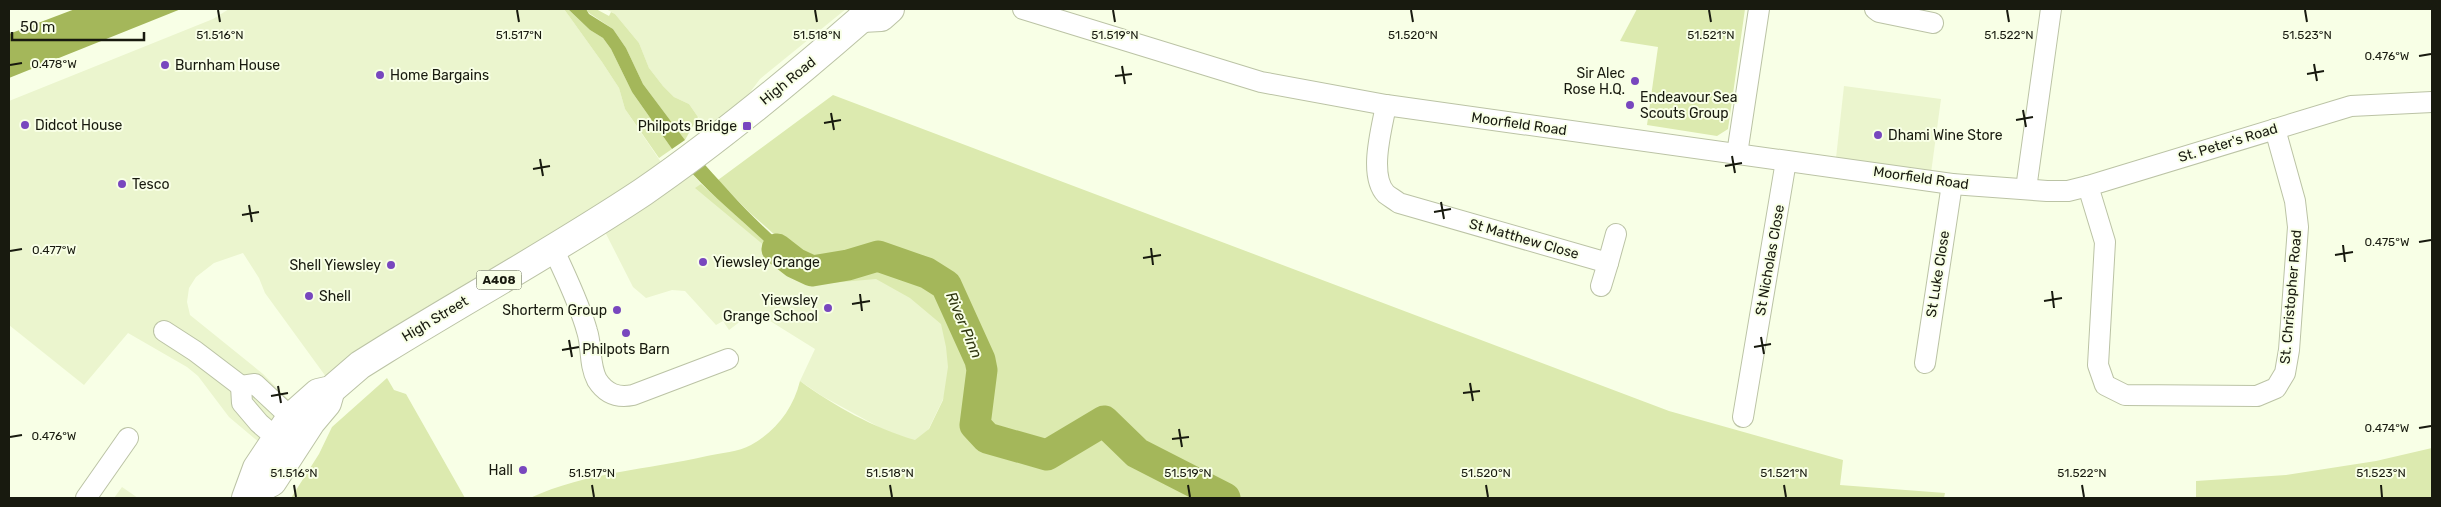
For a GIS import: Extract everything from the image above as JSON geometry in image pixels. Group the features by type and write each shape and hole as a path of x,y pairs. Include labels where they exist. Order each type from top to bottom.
{"main road":[{"path":"863,13 881,17 890,9"},
{"name":"High Road","path":"669,172 704,148 792,79 863,13"},
{"name":"High Street","path":"247,496 272,482 291,434 327,403 331,390 360,365 553,248 669,172"}],"street":[{"name":"Moorfield Road","path":"1023,9 1260,82 1386,105 1952,184 2026,189"},
{"path":"1737,154 1759,9"},
{"path":"1875,9 1879,12 1933,23"},
{"path":"2026,189 2051,9"},
{"name":"St. Peter's Road","path":"2026,189 2068,190 2088,186 2351,106 2432,102"},
{"name":"St Matthew Close","path":"1386,105 1377,166 1379,180 1385,193 1399,203 1608,263"},
{"name":"St. Christopher Road","path":"2088,186 2105,242 2098,365 2105,385 2125,395 2257,396 2276,388 2285,373 2297,236 2295,201 2275,129"},
{"name":"St Nicholas Close","path":"1743,417 1786,161"},
{"name":"St Luke Close","path":"1925,363 1952,184"},
{"path":"1601,286 1616,234"},
{"path":"553,248 588,332 592,365 597,379 608,392 619,396 633,395 728,359"},
{"path":"164,331 195,351 240,386 242,403 291,434"},
{"path":"86,498 128,438"}],"shaded area":[{"path":"75,9 181,9 9,78 9,34"},
{"path":"229,9 564,9 619,88 625,109 667,171 332,385 265,293 259,278 243,253 214,263 196,277 189,288 187,302 190,315 263,374 305,416 274,455 229,417 198,376 187,367 128,333 84,385 9,325 9,101 213,19"},
{"path":"564,9 568,9 590,30 603,38 611,49 632,92 672,149 659,158 625,109 619,88"},
{"path":"568,9 586,9 589,14 613,29 626,48 643,84 685,140 672,149 632,92 611,49 603,38 590,30"},
{"path":"586,9 596,9 609,16 611,12 615,14 639,43 649,68 663,86 674,97 689,104 698,117 685,140 643,84 626,48 613,29"},
{"path":"606,9 846,9 760,79 714,140 689,104 674,97 663,86 649,68 639,43 615,14"},
{"path":"1637,9 1745,9 1728,129 1717,136 1647,125 1658,47 1620,41"},
{"path":"1844,86 1941,99 1931,173 1836,158"},
{"path":"833,95 1669,411 1843,460 1840,485 1945,493 1944,498 530,498 573,482 729,452 746,447 776,426 793,401 800,381 855,415 900,435 915,440 929,429 943,400 948,367 941,324 910,298 876,279 830,283 812,281 789,266 695,188 701,184 774,250 811,276 877,258 927,275 945,286 978,361 980,370 978,401 982,370 980,360 946,285 927,273 878,256 848,265 829,268 813,266 802,259 749,212 718,180"},
{"path":"696,155 766,229 813,266 811,276 780,256 700,182 684,164"},
{"name":"Yiewsley Grange School","path":"684,164 701,184 802,272 811,276 877,258 927,275 945,286 971,341 919,449 822,396 800,381 815,349 754,311 729,330 723,321 716,325 685,291 672,290 646,298 633,287 600,222"},
{"path":"387,378 394,390 406,394 465,498 291,498 319,454 332,427"},
{"path":"2432,448 2432,498 2196,498 2196,481 2286,475 2376,461"},
{"path":"122,487 138,498 114,498"}],"waterway":[{"name":"River Pinn","path":"777,249 795,263 812,271 848,265 878,256 927,273 946,285 980,360 982,370 975,425 987,438 1047,455 1104,421 1137,453 1225,498"}],"place":[{"name":"Burnham House","path":"165,65"},
{"name":"Home Bargains","path":"380,75"},
{"name":"Sir Alec Rose H.Q.","path":"1635,81"},
{"name":"Endeavour Sea Scouts Group","path":"1630,105"},
{"name":"Didcot House","path":"25,125"},
{"name":"Philpots Bridge","path":"747,126"},
{"name":"Dhami Wine Store","path":"1878,135"},
{"name":"Tesco","path":"122,184"},
{"name":"Yiewsley Grange","path":"703,262"},
{"name":"Shell Yiewsley","path":"391,265"},
{"name":"Shell","path":"309,296"},
{"name":"Yiewsley Grange School","path":"828,308"},
{"name":"Shorterm Group","path":"617,310"},
{"name":"Philpots Barn","path":"626,333"},
{"name":"Hall","path":"523,470"}]}
